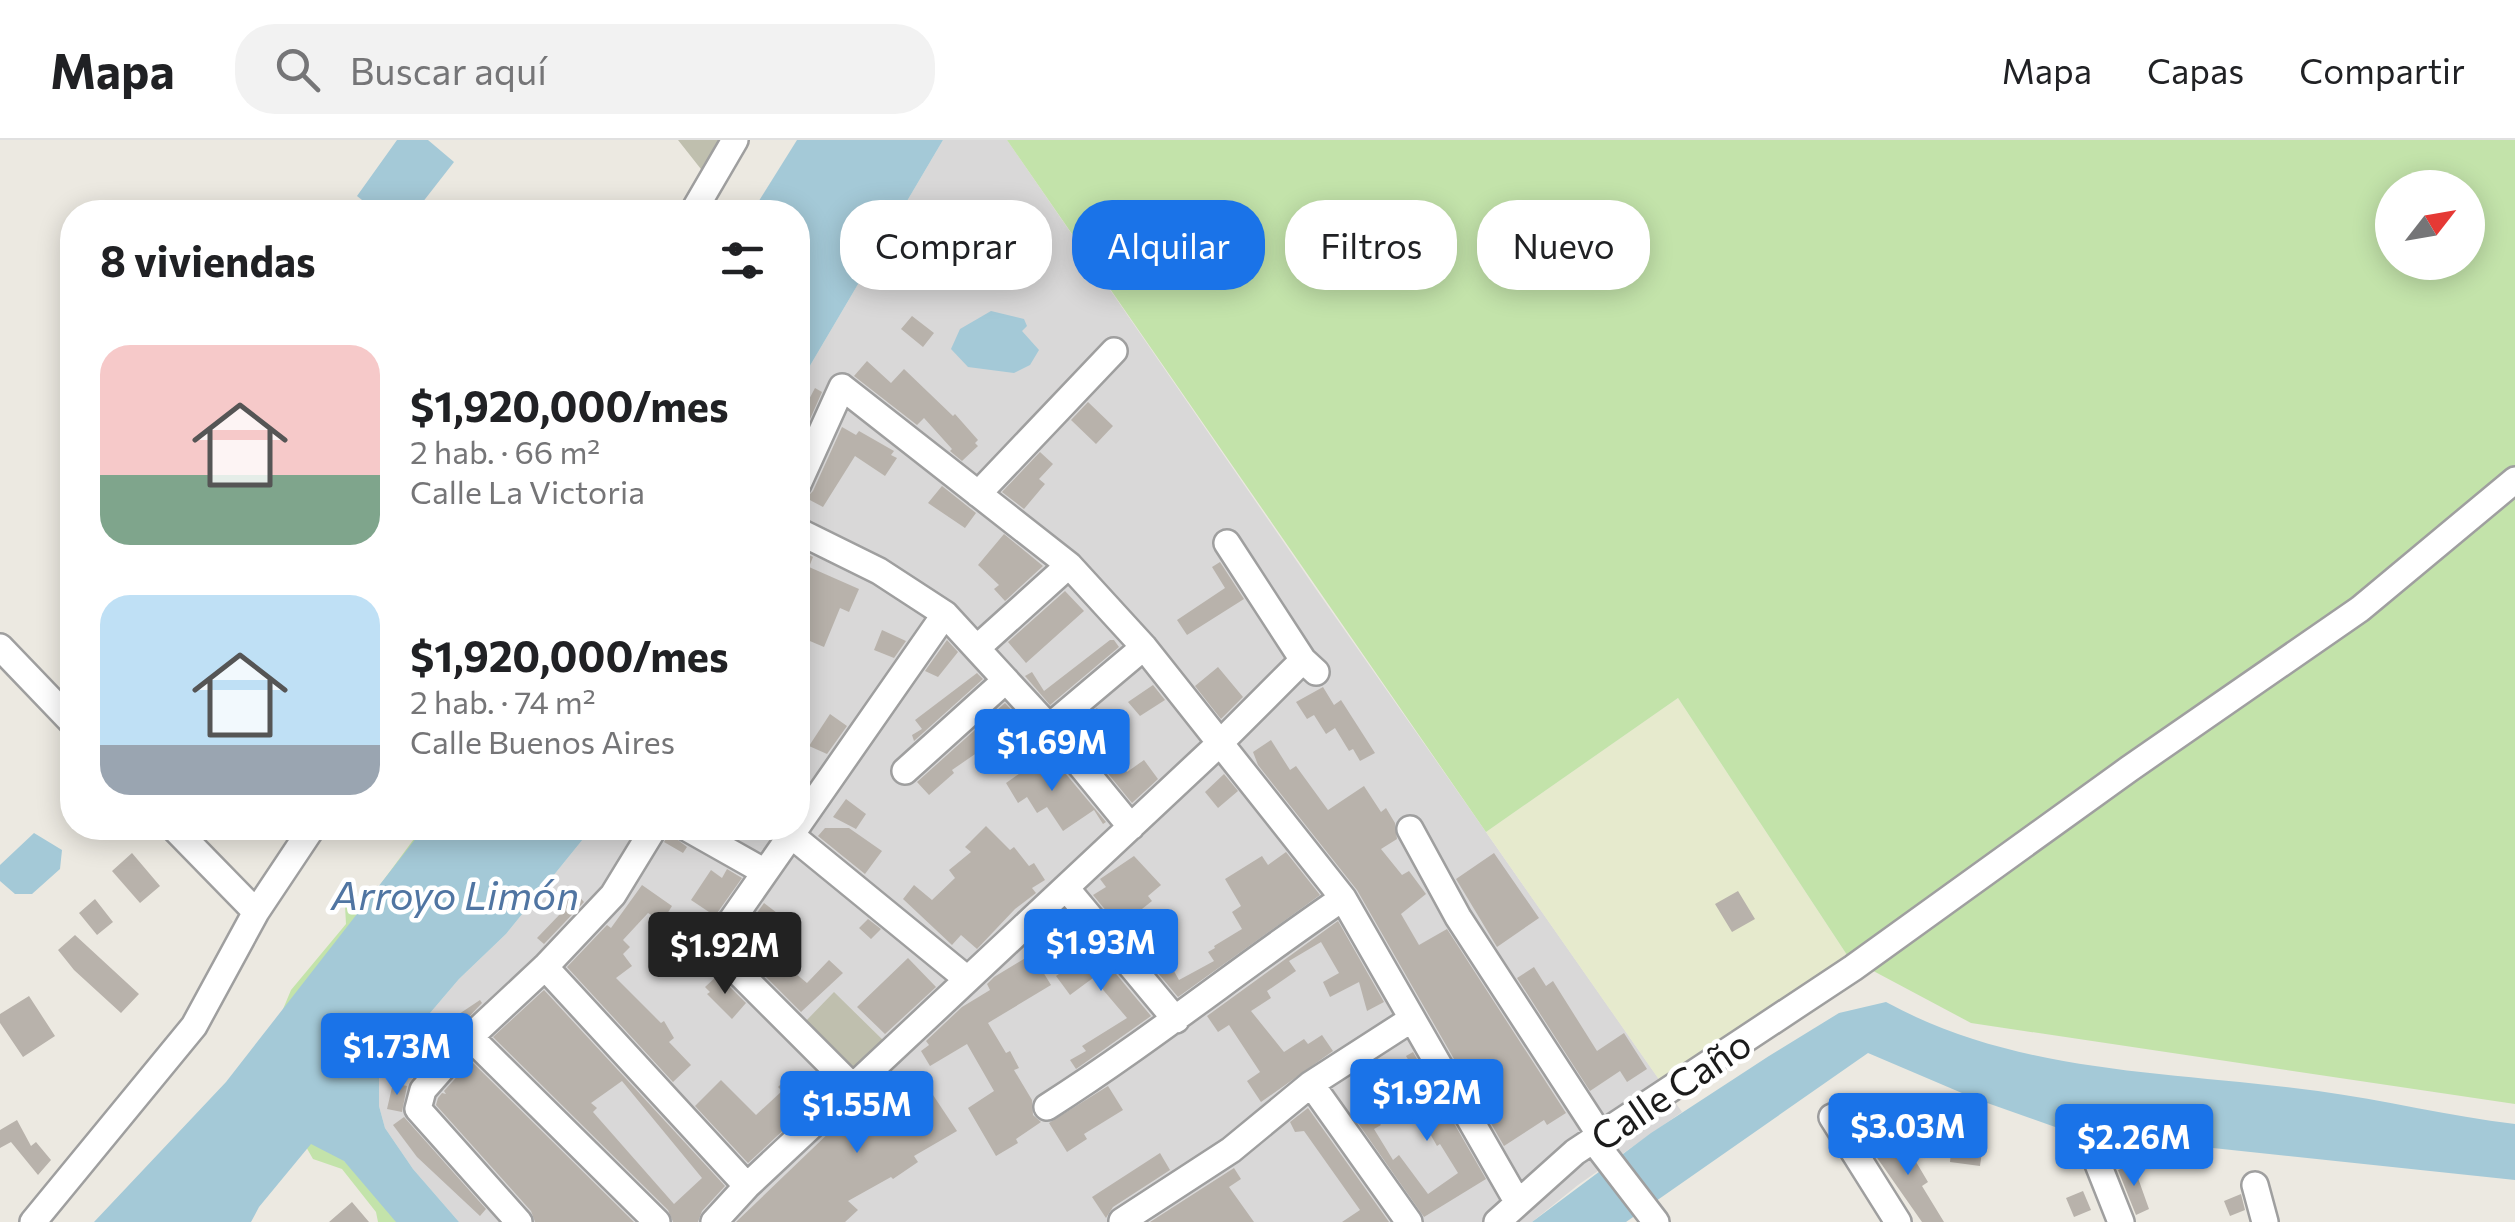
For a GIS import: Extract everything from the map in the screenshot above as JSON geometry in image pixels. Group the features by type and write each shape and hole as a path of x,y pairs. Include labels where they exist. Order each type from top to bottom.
{"street":[{"path":"700,200 735,140"},
{"path":"978,494 1114,352"},
{"path":"810,458 842,388 1069,565 1144,647 1343,898 1518,1204"},
{"name":"Calle Caño","path":"1497,1222 1575,1152 1598,1143 1853,968 2360,609 2515,480"},
{"path":"810,536 879,571 945,614 1049,727 1131,827"},
{"path":"714,1222 747,1186 967,979 1219,744 1309,666 1226,543"},
{"path":"977,648 1069,565"},
{"path":"810,808 945,614"},
{"path":"0,647 60,710"},
{"path":"1049,727 1144,647"},
{"path":"905,770 1006,680"},
{"path":"1410,829 1458,917 1598,1143 1655,1221"},
{"path":"186,840 256,912"},
{"path":"32,1222 194,1026 256,912 304,840"},
{"path":"519,1222 418,1109 423,1090 470,1037 546,967 613,895 647,840"},
{"path":"708,840 764,872"},
{"path":"787,840 713,948 852,1087"},
{"path":"808,840 967,979"},
{"path":"1066,888 1176,1020"},
{"path":"1047,1106 1176,1020 1258,956 1343,898"},
{"path":"546,967 747,1186"},
{"path":"1122,1221 1231,1150 1311,1084 1412,1019"},
{"path":"470,1037 657,1222"},
{"path":"1311,1084 1409,1222"},
{"path":"1832,1117 1898,1222"},
{"path":"2096,1159 2120,1222"},
{"path":"2256,1184 2265,1222"}],"shaded area":[{"path":"678,140 726,140 708,178"},
{"path":"943,140 1007,140 1048,200 908,200"},
{"path":"1052,205 1072,234 1072,290 1110,290 1682,1112 1532,1222 459,1222 413,1169 385,1128 379,1106 379,1073 459,979 506,934 582,840 810,840 810,366 855,290 1052,290"},
{"path":"1678,698 1849,958 1660,1081 1486,832"},
{"path":"834,992 888,1045 856,1076 803,1024"}],"green space":[{"path":"1007,140 2515,140 2515,1104 1971,1023 1849,958 1678,698 1486,832 1111,290 1265,290 1265,200 1072,200 1072,234"},
{"path":"413,840 427,840 281,1014 291,990 346,924 345,906 357,894 366,904"},
{"path":"323,1141 409,1222 378,1222 376,1212 342,1169 313,1159 305,1145"}],"water":[{"path":"397,140 428,140 454,162 424,200 362,200 357,196"},
{"path":"797,140 943,140 908,200 840,200 840,290 855,290 810,366 810,200 760,200"},
{"path":"991,311 1024,319 1027,326 1022,331 1039,350 1030,365 1014,373 968,367 951,349 960,329"},
{"path":"34,833 62,850 60,869 32,894 15,894 0,881 0,865"},
{"name":"Arroyo Limón","path":"415,840 582,840 506,934 459,979 379,1073 379,1106 385,1128 413,1169 459,1222 396,1222 344,1161 311,1144 251,1222 94,1222 226,1082"},
{"path":"1886,1002 1937,1026 2042,1057 2318,1091 2515,1124 2515,1180 2072,1133 1976,1099 1868,1053 1626,1222 1532,1222 1651,1133 1769,1056 1839,1013"}],"building":[{"path":"912,316 934,333 923,347 901,329"},
{"path":"867,361 891,383 904,369 955,414 978,440 978,446 962,461 924,418 917,425 854,376"},
{"path":"815,388 822,392 810,419 810,397"},
{"path":"1088,402 1113,426 1096,444 1071,420"},
{"path":"842,427 856,435 859,431 894,451 891,455 897,458 885,476 855,456 823,507 810,500"},
{"path":"1040,452 1053,464 1039,479 1045,484 1024,509 1002,492"},
{"path":"942,486 976,513 965,528 928,503"},
{"path":"1004,534 1043,566 1005,601 994,589 999,585 978,565"},
{"path":"1220,562 1244,599 1187,635 1177,620 1225,588 1212,567"},
{"path":"810,567 859,589 849,612 840,608 824,647 810,641"},
{"path":"1065,591 1084,611 1026,663 1008,642"},
{"path":"882,630 906,641 894,658 874,650"},
{"path":"947,640 958,652 938,677 925,671"},
{"path":"1110,640 1119,647 1050,705 1025,676 1032,672 1044,691"},
{"path":"1218,667 1243,697 1221,719 1195,686"},
{"path":"977,673 983,679 914,741 912,735 922,729 915,720"},
{"path":"1153,685 1165,700 1140,716 1128,702"},
{"path":"1323,687 1334,705 1341,700 1375,753 1360,761 1335,728 1326,734 1314,715 1307,719 1296,702"},
{"path":"1005,703 1040,741 1022,753 1007,732 952,770 954,773 929,795 917,782"},
{"path":"1097,708 1106,722 1080,739 1072,729"},
{"path":"830,714 847,726 827,754 810,744"},
{"path":"1271,740 1290,770 1296,766 1328,810 1364,786 1381,812 1386,808 1395,823 1397,839 1381,849 1402,875 1409,871 1426,894 1401,914 1419,945 1447,929 1566,1113 1547,1125 1544,1120 1504,1146 1357,890 1258,765 1253,752"},
{"path":"1115,755 1127,772 1144,760 1158,779 1132,803 1101,765"},
{"path":"1043,757 1057,779 1065,773 1106,822 1103,824 1094,810 1063,831 1047,807 1037,813 1027,797 1018,803 1006,783"},
{"path":"1224,774 1238,791 1218,808 1205,792"},
{"path":"846,799 866,814 856,829 833,817"},
{"path":"986,826 1010,850 1014,847 1029,866 1034,863 1045,880 1032,888 1036,893 977,949 961,935 952,945 903,899 914,885 932,900 955,878 949,870 971,852 965,847"},
{"path":"825,828 849,828 882,851 865,874 818,836"},
{"path":"678,840 687,847 683,853 664,842"},
{"path":"1286,852 1320,895 1178,997 1093,895 1106,887 1100,879 1134,856 1161,885 1148,896 1152,901 1132,917 1163,969 1170,964 1179,980 1214,961 1208,952 1242,929 1232,912 1241,906 1225,879 1262,856 1268,865"},
{"path":"132,853 160,886 140,903 112,871"},
{"path":"1494,853 1539,918 1497,947 1456,879"},
{"path":"727,869 742,878 715,916 691,900 711,870 722,878"},
{"path":"642,885 672,906 662,922 648,913 623,940 630,947 623,954 632,966 616,978 661,1023 664,1021 674,1038 669,1042 691,1065 673,1082 567,967 607,925 611,928"},
{"path":"572,889 584,902 544,944 537,938 562,912 556,905"},
{"path":"1738,891 1755,919 1732,932 1715,904"},
{"path":"95,899 113,922 97,935 79,913"},
{"path":"764,903 781,916 768,937 798,968 795,973 807,983 829,960 843,973 801,1012 734,945"},
{"path":"1067,915 1151,1016 1076,1069 1070,1060 1086,1051 1082,1046 1127,1018 1093,978 1070,995 1056,976 1086,956 1061,919"},
{"path":"868,919 881,929 871,939 859,928"},
{"path":"1338,921 1384,1002 1367,1011 1359,982 1330,997 1323,982 1339,973 1321,942 1289,961 1296,971 1267,991 1271,998 1251,1011 1284,1052 1304,1039 1308,1044 1322,1035 1333,1051 1261,1102 1247,1081 1260,1072 1229,1025 1218,1032 1207,1016"},
{"path":"75,935 139,994 121,1013 58,950"},
{"path":"1032,954 1051,985 988,1023 1006,1053 1010,1051 1019,1068 1014,1070 1032,1100 1033,1115 1041,1122 996,1156 968,1108 994,1091 967,1044 930,1066 921,1051 929,1045 926,1041 962,1007 990,990 987,984 994,977"},
{"path":"908,958 936,987 885,1034 857,1007"},
{"path":"1534,967 1546,986 1553,981 1597,1051 1624,1033 1647,1069 1627,1082 1620,1071 1590,1091 1517,978"},
{"path":"718,975 746,1003 732,1019 707,994 710,992 705,987"},
{"path":"544,990 725,1186 702,1211 698,1222 673,1222 668,1210 493,1037","holes":["622,1081 702,1178 674,1204 593,1112 597,1108 591,1103"]},
{"path":"29,996 55,1036 23,1057 0,1023 0,1014"},
{"path":"480,1000 482,1003 426,1062 423,1057 436,1049 426,1036"},
{"path":"1413,1052 1486,1179 1424,1217 1353,1116 1368,1106 1381,1125 1374,1129 1393,1160 1399,1155 1428,1194 1458,1173 1420,1116 1411,1122 1398,1102 1408,1096 1403,1088 1419,1078 1406,1056"},
{"path":"471,1061 634,1222 535,1222 531,1211 436,1105"},
{"path":"795,1071 819,1097 748,1163 695,1106 721,1080 756,1115 782,1091 778,1087"},
{"path":"919,1074 957,1131 914,1156 918,1162 893,1179 848,1201 858,1210 845,1222 736,1222 885,1079 890,1076 897,1088"},
{"path":"393,1083 407,1086 402,1112 387,1109"},
{"path":"1108,1086 1123,1110 1084,1134 1087,1139 1067,1152 1049,1123"},
{"path":"1308,1108 1389,1222 1342,1222 1360,1210 1304,1131 1295,1132 1290,1122"},
{"path":"404,1117 486,1209 480,1216 417,1157 393,1125"},
{"path":"17,1120 31,1146 36,1142 51,1160 38,1175 11,1142 0,1148 0,1130"},
{"path":"1900,1135 1928,1182 1922,1186 1944,1222 1922,1222 1873,1152"},
{"path":"1952,1142 1983,1145 1980,1166 1950,1162"},
{"path":"1160,1153 1170,1170 1113,1207 1106,1218 1092,1197"},
{"path":"2133,1164 2149,1209 2136,1215 2118,1170"},
{"path":"1234,1168 1241,1179 1229,1187 1254,1222 1150,1222"},
{"path":"2083,1191 2091,1210 2074,1217 2066,1198"},
{"path":"2241,1194 2245,1210 2230,1216 2224,1201"},
{"path":"352,1202 369,1222 329,1222"}]}
